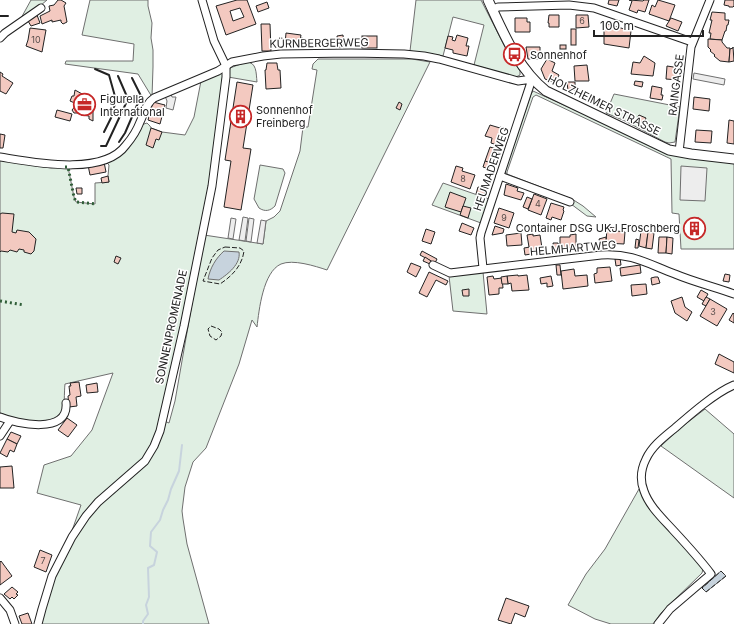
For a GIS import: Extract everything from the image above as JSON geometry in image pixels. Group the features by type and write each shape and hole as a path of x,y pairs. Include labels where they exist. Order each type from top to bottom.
{"street":[{"name":"SONNENPROMENADE","path":"38,624 52,576 66,546 98,502 145,461 154,446 160,431 184,326 214,172 226,77 226,66 214,41 202,0"},
{"name":"HOLZHEIMER STRASSE","path":"488,0 516,55 532,79 546,91 656,144 679,152 734,159"},
{"name":"RAINGASSE","path":"679,152 692,42 710,0"},
{"path":"492,10 498,7 580,6 603,11 692,42"},
{"path":"0,38 41,8"},
{"name":"KÜRNBERGERWEG","path":"0,157 58,165 87,163 111,157 125,147 139,125 147,106 152,99 209,75 232,62 269,55 351,52 404,54 439,59 518,81 532,79"},
{"name":"HEUMADERWEG","path":"483,268 480,238 481,234 532,79"},
{"path":"500,176 570,202"},
{"name":"HELMHARTWEG","path":"433,265 450,273 601,255 623,255 649,262 675,274 734,294"},
{"path":"658,624 675,604 711,574 647,499 642,481 643,465 646,458 661,440 713,398 734,385"},
{"path":"0,417 10,421 34,424 54,423 64,416 66,403"},
{"path":"0,436 10,421"},
{"path":"0,598 10,610 15,624"}],"green space":[{"path":"31,0 47,0 20,20"},
{"path":"90,0 148,0 152,23 152,97 138,74 65,64 66,61 133,61 134,44 82,35"},
{"path":"416,0 481,0 506,49 520,71 520,75 516,77 474,65 484,25 453,17 443,56 410,51"},
{"path":"318,59 412,59 430,62 327,270 292,262 281,264 275,268 270,275 263,292 257,327 252,320 239,364 206,448 193,462 185,487 182,511 187,544 209,624 41,624 50,589 81,505 37,493 44,465 71,456 92,430 113,373 65,384 63,412 57,419 32,422 0,413 0,160 51,168 68,167 76,202 95,204 95,183 109,182 109,165 106,162 141,125 147,123 151,128 162,132 185,135 194,117 201,81 223,72 214,161 162,420 169,423 175,401 204,235 263,244 266,221 274,217 280,211 300,151 303,127 308,127 317,70 312,69 313,64"},
{"path":"250,62 254,66 257,82 228,77 230,68"},
{"path":"533,91 637,138 734,162 734,249 681,249 679,214 672,213 671,159 536,95 533,97 507,174 572,199 596,217 587,216 571,204 507,175 505,171"},
{"path":"614,94 680,107 675,142 665,142 625,121 606,113"},
{"path":"260,165 283,169 285,173 275,206 267,210 259,208 254,199"},
{"path":"443,183 489,199 481,223 432,205"},
{"path":"483,272 487,314 453,311 449,276"},
{"path":"705,409 734,434 734,498 661,446 679,429"},
{"path":"639,489 650,510 703,569 702,573 661,613 653,624 611,624 595,619 568,605 586,574 605,549"}],"shaded area":[{"path":"694,73 725,79 724,85 693,79"},
{"path":"171,94 172,97 176,97 173,110 166,108 167,101 165,96"},
{"path":"681,166 707,168 705,201 680,200"},
{"path":"243,217 248,218 245,241 239,240"},
{"path":"231,218 236,219 233,239 228,238"},
{"path":"249,218 254,219 251,242 246,241"},
{"path":"261,220 266,221 263,244 257,243"},
{"path":"224,251 239,252 236,265 230,272 219,280 208,279 210,271 218,257"},
{"path":"721,571 726,576 706,592 702,588"}],"building":[{"path":"58,0 66,3 64,6 67,22 63,24 61,20 52,22 52,20 42,24 40,16 50,11 49,6 54,5"},
{"path":"237,0 247,0 256,24 226,35 216,6","holes":["240,8 244,17 233,21 230,11"]},
{"path":"609,0 619,0 617,6 608,4"},
{"path":"629,0 649,0 645,12 638,10 637,13 629,10 632,1"},
{"path":"658,0 675,5 669,21 649,14 652,5 655,7"},
{"path":"725,0 734,0 734,6 729,7 724,5"},
{"path":"267,2 269,8 258,12 256,6"},
{"path":"712,12 725,13 725,20 729,20 722,40 710,39 711,33 709,33"},
{"path":"37,15 40,23 31,26 28,21"},
{"path":"549,15 559,15 559,27 549,27"},
{"path":"576,15 588,15 589,27 576,28"},
{"path":"515,18 527,18 527,22 530,22 530,32 515,32"},
{"path":"671,18 682,22 678,31 666,26"},
{"path":"604,23 631,31 629,48 604,44"},
{"path":"261,24 270,24 271,51 262,51"},
{"path":"30,28 46,30 42,52 26,46"},
{"path":"571,29 576,29 576,45 571,45"},
{"path":"286,33 301,35 299,46 285,44"},
{"path":"343,35 344,47 338,47 337,36"},
{"path":"457,35 468,38 466,46 469,46 467,56 453,53 453,50 445,48 448,36 453,37 452,40 455,41"},
{"path":"362,36 377,36 377,48 362,48"},
{"path":"301,38 306,39 305,47 299,46"},
{"path":"708,39 722,40 727,48 730,48 729,62 720,61 714,56 715,55 708,47"},
{"path":"560,45 566,45 566,49 560,49"},
{"path":"526,47 540,47 540,59 528,59"},
{"path":"733,47 734,61 729,62 730,49"},
{"path":"644,56 655,63 653,76 631,74 633,62 640,63"},
{"path":"547,59 555,63 552,71 559,75 555,83 545,79 541,69"},
{"path":"267,63 277,63 278,70 280,70 281,88 266,89 265,70"},
{"path":"587,65 589,81 575,81 574,66"},
{"path":"667,66 680,68 678,80 666,79"},
{"path":"0,72 3,74 2,76 13,83 6,94 0,91"},
{"path":"635,81 643,82 642,87 634,85"},
{"name":"Sonnenhof Freinberg","path":"237,82 253,85 243,148 251,149 241,210 224,207 231,161 225,160"},
{"path":"567,82 575,82 575,90 568,91"},
{"path":"652,86 662,88 662,100 650,98"},
{"name":"Figurella International","path":"75,90 84,95 90,102 93,109 93,121 89,119 89,116 81,115 81,113 74,113 72,110 77,104 70,101 72,96 74,96"},
{"path":"694,97 710,99 709,111 693,109"},
{"path":"153,102 165,105 160,124 148,120"},
{"path":"399,102 402,104 400,110 396,108"},
{"path":"57,110 72,114 70,121 55,117"},
{"path":"639,115 646,118 644,123 636,120"},
{"path":"729,120 734,121 734,144 727,143"},
{"path":"490,125 507,129 505,135 502,134 501,137 503,138 500,146 491,143 492,138 485,136"},
{"path":"151,128 162,132 159,140 156,139 153,148 146,145"},
{"path":"696,130 712,131 711,143 695,142"},
{"path":"0,134 5,135 3,148 0,148"},
{"path":"490,147 500,150 495,164 485,161"},
{"path":"485,161 491,163 489,169 483,167"},
{"path":"104,162 106,172 90,175 88,165"},
{"path":"456,166 463,168 462,171 475,175 470,189 451,182"},
{"path":"108,176 109,182 102,183 101,178"},
{"path":"506,184 518,188 517,191 524,193 521,200 504,195"},
{"path":"478,187 486,189 484,196 476,194"},
{"path":"76,188 82,188 82,194 77,194"},
{"path":"450,192 466,198 461,212 445,207"},
{"path":"534,194 547,199 541,215 528,210"},
{"path":"527,197 532,199 528,209 523,207"},
{"path":"551,203 564,207 561,220 552,217 551,220 546,218"},
{"path":"463,206 471,208 468,218 460,215"},
{"path":"499,208 514,213 509,228 494,223"},
{"path":"0,214 14,214 12,232 16,233 17,230 29,232 36,239 34,251 31,254 19,249 17,252 10,250 8,252 0,252"},
{"name":"Container DSG UKJ Froschberg","path":"699,218 699,238 692,238 691,219"},
{"path":"462,223 474,228 471,235 459,231"},
{"path":"495,226 504,229 503,233 492,235"},
{"path":"607,227 617,228 617,231 625,232 624,244 606,243"},
{"path":"426,229 435,232 431,244 422,241"},
{"path":"641,231 648,232 646,248 639,246"},
{"path":"648,232 654,233 652,249 646,248"},
{"path":"521,233 522,245 507,246 506,235"},
{"path":"533,234 533,236 540,235 542,248 545,247 545,250 531,251 527,235"},
{"path":"576,234 576,248 560,248 560,237 570,237 570,235"},
{"path":"606,237 606,243 609,245 601,247 599,239"},
{"path":"659,237 667,237 666,253 658,253"},
{"path":"667,237 673,238 672,254 666,253"},
{"path":"636,239 639,240 638,248 635,248"},
{"path":"553,243 558,243 561,253 554,254"},
{"path":"530,247 531,254 525,255 524,248"},
{"path":"422,251 437,259 435,263 420,255"},
{"path":"116,256 121,258 118,264 114,262"},
{"path":"425,257 431,261 430,264 423,261"},
{"path":"620,258 621,265 616,266 615,259"},
{"path":"411,263 421,267 416,277 407,272"},
{"path":"556,265 560,265 561,275 557,275"},
{"path":"640,265 641,273 621,276 620,268"},
{"path":"610,267 612,281 595,283 594,274 597,273 597,268"},
{"path":"574,269 575,276 587,275 588,286 563,289 561,271"},
{"path":"429,272 448,281 446,285 436,280 427,297 419,293"},
{"path":"725,274 730,275 729,282 723,281"},
{"path":"527,275 529,290 512,291 511,283 508,284 507,276"},
{"path":"493,276 494,279 502,278 503,288 499,288 499,294 489,295 487,277"},
{"path":"507,276 508,284 502,284 501,277"},
{"path":"551,276 553,286 547,287 547,283 541,284 540,278"},
{"path":"658,277 660,283 652,285 651,278"},
{"path":"646,284 647,294 632,296 631,285"},
{"path":"469,289 469,296 463,296 462,290"},
{"path":"701,290 708,294 704,301 697,297"},
{"path":"682,297 685,307 692,312 687,321 675,313 671,301"},
{"path":"706,297 710,299 706,306 702,304"},
{"path":"710,299 727,309 717,326 700,316"},
{"path":"733,313 734,314 734,323 729,320"},
{"path":"719,354 734,362 734,373 715,364"},
{"path":"79,382 81,396 76,397 77,406 69,407 68,396 70,395 70,383"},
{"path":"97,383 98,392 87,393 86,385"},
{"path":"67,418 77,425 68,437 58,430"},
{"path":"11,432 21,436 17,444 7,439"},
{"path":"7,439 17,444 14,452 10,450 7,457 0,453"},
{"path":"12,466 14,488 0,488 0,467"},
{"path":"40,550 52,555 46,572 34,567"},
{"path":"1,561 12,576 0,585 0,562"},
{"path":"12,587 18,592 16,594 18,595 14,599 12,597 10,599 4,594"},
{"path":"506,598 529,606 525,617 515,613 511,624 498,620"},
{"path":"28,613 32,624 22,624 19,616"}],"waterway":[{"path":"143,624 143,621 148,614 146,605 149,597 148,568 154,565 157,552 150,546 151,532 160,520 179,471 182,445"}],"hedge":[{"path":"65,167 68,167 76,202 96,204"},
{"path":"0,301 24,305"}],"fence":[{"path":"225,247 240,248 244,251 239,266 229,278 220,284 203,281 212,258 218,250 225,247"},
{"path":"211,326 222,332 221,336 216,340 210,336 208,329 211,326"},
{"path":"721,571 726,576 706,592 702,588 721,571"}],"wall":[{"path":"0,16 8,16 0,16"},
{"path":"95,69 109,75 116,100 111,118 104,132"},
{"path":"101,146 106,146 128,99 118,76"},
{"path":"119,142 125,133 141,96 132,78"}],"place":[{"name":"Sonnenhof","path":"515,55"},
{"name":"Figurella International","path":"84,105"},
{"name":"Sonnenhof Freinberg","path":"240,116"},
{"name":"Container DSG UKJ Froschberg","path":"695,228"}]}
